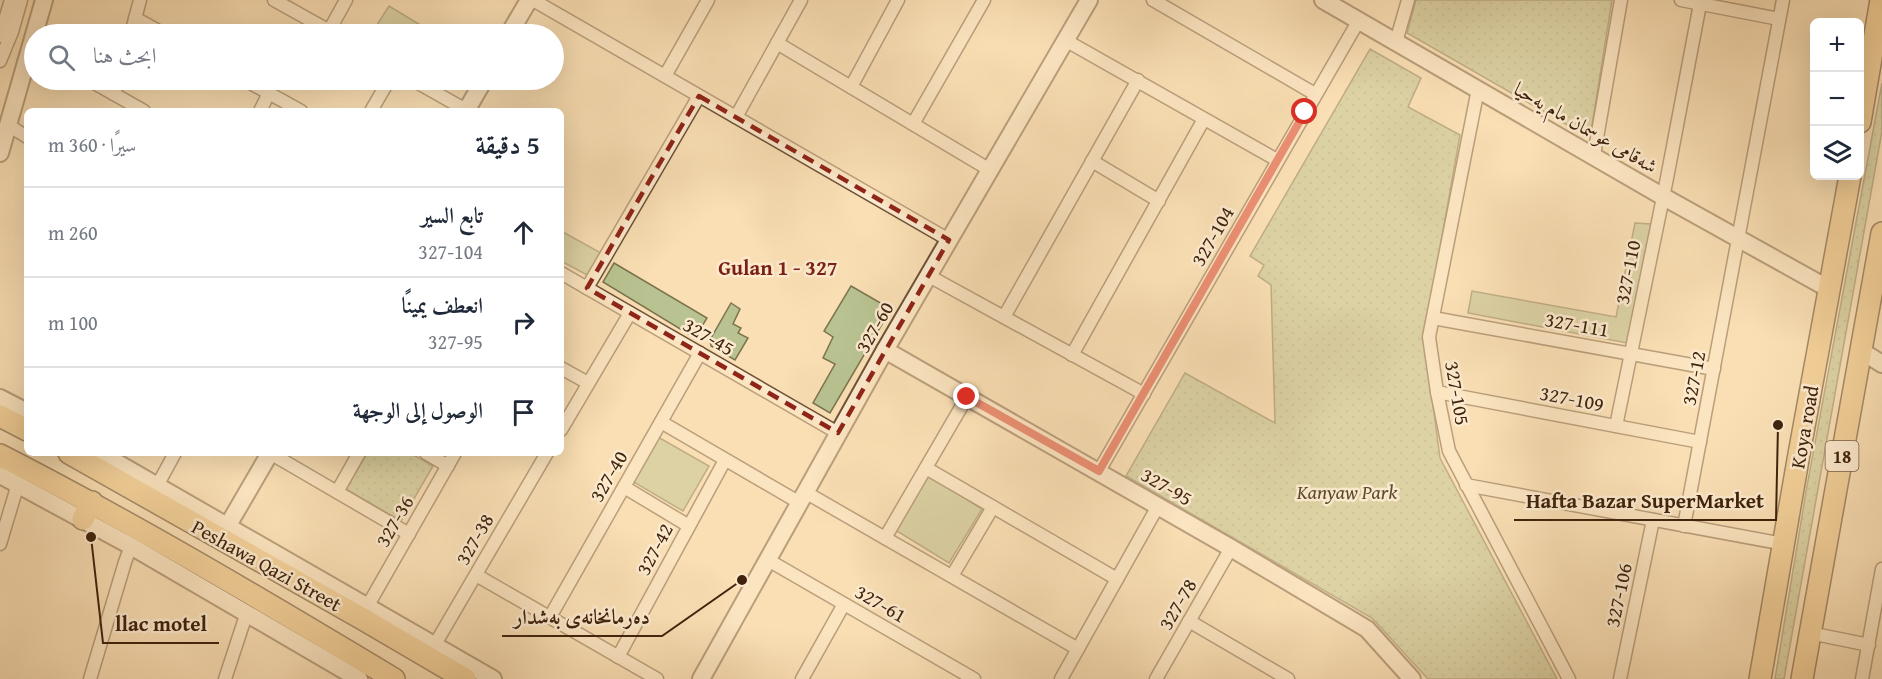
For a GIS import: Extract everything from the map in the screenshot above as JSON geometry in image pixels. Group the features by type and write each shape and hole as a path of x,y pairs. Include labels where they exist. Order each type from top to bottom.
{"highway":[{"path":"1864,99 1881,0"},
{"name":"Koya road","path":"1760,679 1849,180"},
{"name":"18","path":"1802,679 1882,233"},
{"path":"0,416 24,414"},
{"name":"Peshawa Qazi Street","path":"0,455 88,511 225,578 394,679"},
{"name":"Peshawa Qazi Street","path":"80,456 98,461 309,590 468,675"},
{"path":"98,461 123,466"},
{"path":"301,570 309,590"}],"street":[{"path":"0,36 11,0"},
{"path":"0,61 12,32 21,0"},
{"path":"38,24 44,0"},
{"path":"134,24 140,0"},
{"path":"274,0 316,24"},
{"path":"336,24 346,0"},
{"path":"515,24 531,0 949,240"},
{"path":"736,117 801,0"},
{"path":"851,87 898,0"},
{"path":"913,124 983,0"},
{"name":"327-60","path":"701,679 885,350 1089,0"},
{"path":"1153,0 1315,94"},
{"name":"شەقامی عوسمان مام یەحیا","path":"1323,0 1662,196 1829,289"},
{"path":"1396,42 1408,0"},
{"path":"1594,155 1621,0"},
{"path":"1681,0 1779,20"},
{"name":"327-12","path":"1684,526 1783,0"},
{"path":"665,76 707,1"},
{"name":"327-110","path":"1616,426 1700,4"},
{"path":"135,18 146,24"},
{"name":"327-104","path":"1099,471 1359,20"},
{"path":"1065,40 1277,160"},
{"path":"777,43 990,170"},
{"path":"0,153 24,73"},
{"path":"1004,317 1138,80"},
{"name":"327-105","path":"1478,89 1429,338 1437,392 1449,451 1569,679"},
{"path":"107,90 139,108"},
{"path":"114,94 115,90"},
{"path":"263,90 296,108"},
{"path":"373,108 383,90"},
{"path":"430,90 461,108"},
{"path":"468,108 478,90"},
{"path":"262,108 269,93"},
{"path":"587,288 699,96"},
{"path":"1072,355 1204,119"},
{"path":"8,126 24,135"},
{"path":"1092,161 1159,201"},
{"name":"327-45","path":"564,275 838,433"},
{"path":"929,276 1144,394"},
{"path":"564,425 630,313"},
{"name":"327-111","path":"1433,318 1714,369"},
{"name":"327-95","path":"885,350 1099,471 1367,629 1412,679"},
{"path":"1860,351 1882,364"},
{"name":"327-40","path":"550,618 700,353"},
{"path":"564,370 588,383"},
{"name":"327-109","path":"1437,392 1700,442"},
{"path":"885,538 967,397"},
{"path":"0,398 24,413"},
{"path":"661,422 725,460 885,538 1078,649"},
{"path":"157,486 173,456"},
{"path":"227,527 268,456"},
{"path":"275,456 409,534"},
{"path":"337,492 357,456"},
{"path":"431,456 448,466"},
{"name":"327-36","path":"367,607 453,456"},
{"name":"327-38","path":"434,646 545,456"},
{"name":"327-42","path":"618,657 725,460"},
{"path":"123,466 434,646 468,675 494,679"},
{"path":"926,468 1117,579"},
{"path":"0,475 88,511 131,546 359,679"},
{"path":"0,543 18,484"},
{"path":"1466,484 1784,544"},
{"path":"624,487 689,526"},
{"path":"1061,679 1158,506"},
{"path":"952,576 993,507"},
{"name":"327-106","path":"1620,679 1653,520"},
{"path":"90,679 131,546"},
{"name":"327-78","path":"1156,679 1231,548"},
{"name":"327-61","path":"768,560 974,679"},
{"path":"1863,679 1879,604 1882,569"},
{"path":"476,575 657,679"},
{"path":"808,677 844,604"},
{"path":"225,679 247,612"},
{"path":"1189,621 1288,679"},
{"path":"1810,633 1869,645"}],"highlighted area":[{"path":"699,96 949,240 838,433 587,288"}],"green space":[{"path":"1416,0 1612,0 1590,138 1407,33"},
{"path":"389,6 419,24 377,24"},
{"name":"Kanyaw Park","path":"1370,49 1421,78 1408,107 1460,135 1424,338 1440,458 1557,679 1428,679 1372,618 1126,476 1185,373 1275,423 1271,285 1258,276 1264,265 1250,256"},
{"path":"1882,83 1882,131 1784,679 1775,679 1807,486"},
{"path":"1635,223 1651,224 1627,343 1468,313 1472,291 1616,317"},
{"path":"564,233 601,253 589,276 564,263"},
{"path":"614,263 707,318 695,338 603,282"},
{"path":"851,286 891,309 830,413 813,403 835,364 823,358 833,337 824,331"},
{"path":"731,303 740,309 733,324 741,328 738,333 748,338 735,360 711,346 710,340"},
{"path":"658,437 709,466 683,511 632,481"},
{"path":"365,456 415,456 433,466 401,521 346,489"},
{"path":"926,473 982,509 949,563 892,528"}],"place":[{"name":"Hafta Bazar SuperMarket","path":"1778,425"},
{"name":"llac motel","path":"91,537"},
{"name":"دەرمانخانەی بەشدار","path":"742,580"}],"district":[{"name":"Gulan 1 - 327","path":"778,267"}],"route":[{"path":"967,397 1099,471 1305,112"}]}
